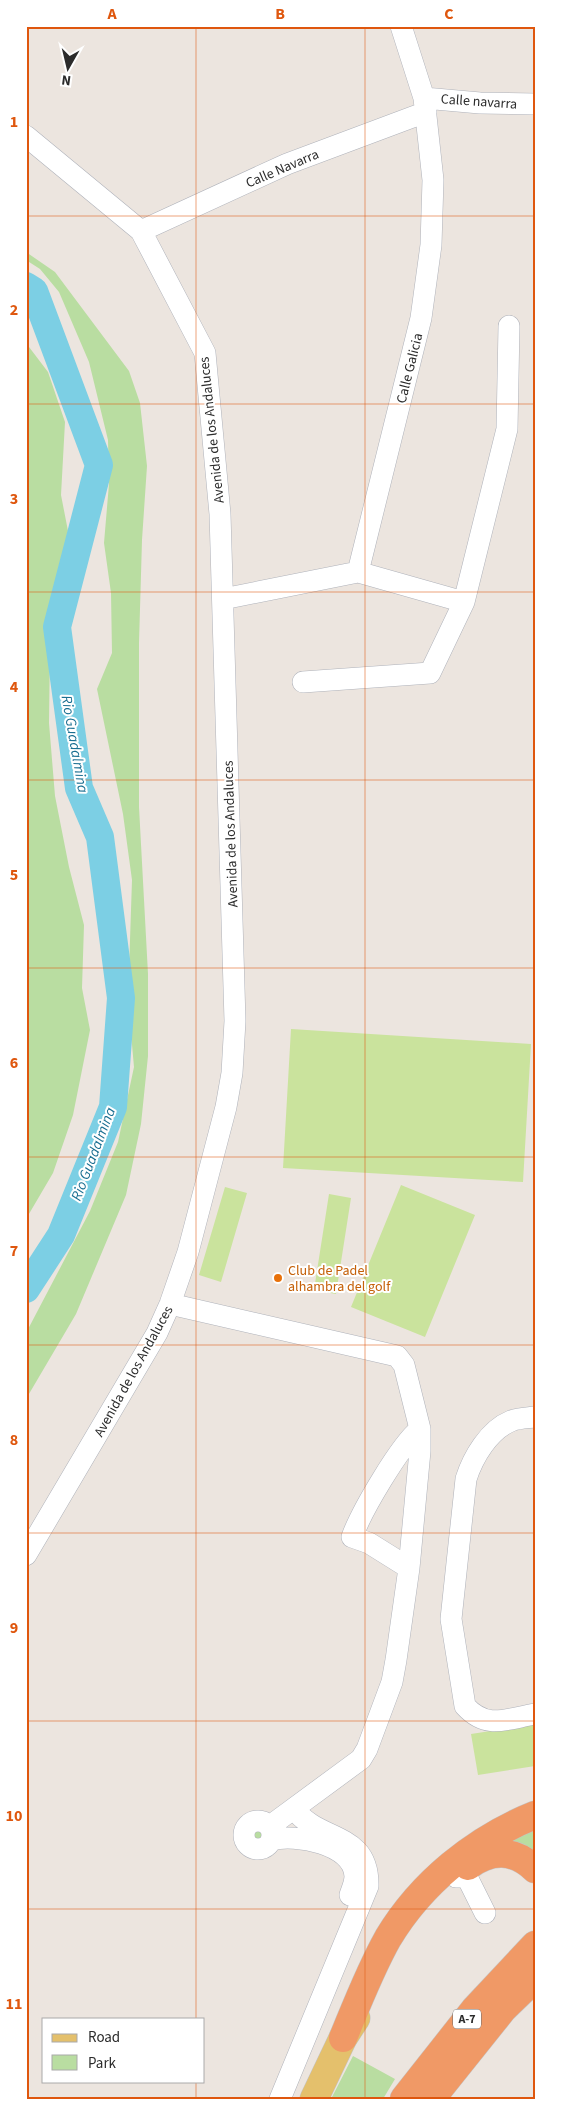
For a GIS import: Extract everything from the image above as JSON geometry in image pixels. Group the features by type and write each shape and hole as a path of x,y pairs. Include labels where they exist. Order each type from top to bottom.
{"highway":[{"path":"343,2038 373,1967 389,1937 420,1895 453,1863 496,1834 535,1815"},
{"path":"366,2003 423,1915 456,1877 477,1859 498,1852 521,1858 535,1869"},
{"name":"A-7","path":"404,2099 475,2009 532,1953"},
{"name":"A-7","path":"431,2099 503,2009 532,1953"}],"main road":[{"path":"314,2099 343,2038 366,2003 368,1987 386,1953 389,1937 388,1927 392,1916 425,1874 474,1834 499,1818 535,1801"}],"street":[{"name":"Calle Galicia","path":"358,572 421,318 431,246 433,180 425,105 401,26"},
{"name":"Calle navarra","path":"425,105 535,104"},
{"name":"Calle Navarra","path":"141,231 287,164 425,105"},
{"name":"Avenida de los Andaluces","path":"26,136 141,231 205,354 220,514 235,1021 232,1073 226,1107 188,1252 170,1304 152,1341 26,1555"},
{"path":"303,682 430,673 464,602 507,429 509,326"},
{"path":"223,599 358,572 464,602"},
{"path":"170,1304 396,1356 404,1365 420,1429 420,1451 409,1568 392,1682 367,1749 361,1759 294,1809 271,1833 321,1843 343,1857 355,1875 354,1885 266,2099"},
{"path":"535,1417 512,1420 499,1427 473,1459 466,1479 451,1619 465,1706 474,1716 486,1722 535,1714"},
{"path":"409,1568 369,1543 352,1537 364,1512 406,1444 420,1429"},
{"path":"280,2099 368,1886 368,1870 364,1857 352,1845 309,1825 294,1809"},
{"path":"456,1877 467,1877 485,1913"}],"green space":[{"path":"26,252 55,272 129,371 140,403 147,466 142,540 139,643 139,807 148,974 148,1056 141,1124 126,1195 76,1314 26,1399 26,1333 90,1211 118,1142 134,1067 128,1000 132,880 123,814 97,689 112,653 111,593 104,543 109,484 108,440 89,362 59,292 40,269 26,260"},
{"path":"26,343 48,372 65,422 61,495 68,531 56,589 50,647 49,723 55,796 69,867 84,925 82,988 90,1030 73,1115 53,1173 26,1219"},
{"path":"291,1029 531,1044 523,1182 283,1168"},
{"path":"401,1185 475,1215 425,1337 351,1307"},
{"path":"225,1187 247,1193 221,1282 199,1275"},
{"path":"329,1194 351,1198 336,1294 314,1290"},
{"path":"535,1724 535,1766 478,1775 471,1734"},
{"path":"535,1823 535,1856 504,1842"},
{"path":"253,1827 259,1827 264,1832 262,1841 253,1843 248,1838 248,1832"},
{"path":"353,2056 395,2079 383,2099 331,2099"}],"waterway":[{"name":"Rio Guadalmina","path":"26,286 34,291 99,465 57,627 79,788 100,837 121,998 113,1107 61,1235 26,1289"}],"place":[{"name":"Club de Padel alhambra del golf","path":"278,1278"}]}
